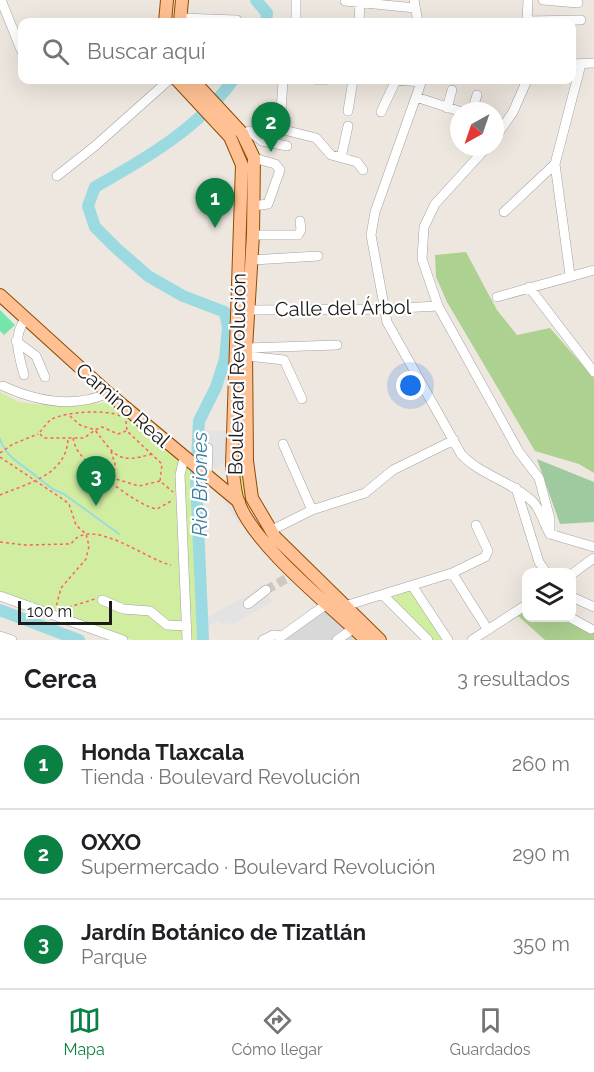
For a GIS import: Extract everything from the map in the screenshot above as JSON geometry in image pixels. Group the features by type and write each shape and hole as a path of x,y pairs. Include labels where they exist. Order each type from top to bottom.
{"main road":[{"path":"165,18 167,0"},
{"path":"180,18 182,0"},
{"name":"Boulevard Revolución","path":"193,85 226,123 246,132 254,158 252,260 246,352 248,478 252,500 270,531 380,640"},
{"name":"Boulevard Revolución","path":"226,123 242,165 232,465 238,502 267,546 293,575 328,603 366,640"},
{"name":"Camino Real","path":"0,295 108,393 238,502"},
{"path":"207,477 232,465"},
{"path":"238,502 252,500"}],"street":[{"path":"1,0 18,42"},
{"path":"296,0 296,18"},
{"path":"527,18 528,0"},
{"path":"543,0 578,3"},
{"path":"345,1 415,4"},
{"path":"359,18 360,2"},
{"path":"576,20 581,20"},
{"path":"576,64 594,63"},
{"path":"57,176 91,150 165,84"},
{"path":"280,129 283,84"},
{"path":"348,111 352,84"},
{"path":"381,112 394,84"},
{"path":"420,84 372,225 383,309 391,332 468,462 516,488 534,502 550,534 594,547"},
{"path":"504,125 513,112 525,84"},
{"path":"570,276 555,164 572,84"},
{"path":"447,108 452,90"},
{"path":"475,102 477,95"},
{"path":"416,97 450,109"},
{"path":"341,158 348,126"},
{"path":"246,132 280,129 316,138 331,155 357,162 363,170"},
{"path":"246,132 262,141 287,146"},
{"path":"479,156 435,204 424,227 422,259 438,306 519,452 539,478 550,519 550,534"},
{"path":"254,158 275,164 280,170 268,204 254,206"},
{"path":"504,212 555,164"},
{"path":"253,235 298,235 301,230 300,221"},
{"path":"252,260 318,256"},
{"path":"497,297 594,270"},
{"path":"530,287 594,372"},
{"name":"Calle del Árbol","path":"249,310 383,309 438,306"},
{"path":"24,375 16,341 25,319"},
{"path":"16,341 36,356 45,377"},
{"path":"246,352 337,345"},
{"path":"246,352 284,360 302,399"},
{"path":"3,386 24,396 47,401 92,399 108,393"},
{"path":"270,531 312,510 365,493 393,470 454,440"},
{"path":"283,444 312,510"},
{"path":"207,477 208,448"},
{"path":"185,459 180,475 187,640"},
{"path":"516,488 543,568"},
{"path":"345,606 453,573 488,554 476,525"},
{"path":"576,571 594,558"},
{"path":"453,573 488,630"},
{"path":"413,587 448,640"},
{"path":"248,604 266,590"},
{"path":"383,595 428,640"},
{"path":"0,596 123,640"},
{"path":"576,599 594,607"},
{"path":"102,600 123,609 150,611 167,625 187,626"},
{"path":"263,640 273,634 282,636 328,603"},
{"path":"472,640 522,608"},
{"path":"576,620 591,629"},
{"path":"337,640 354,628"},
{"path":"0,636 12,640"}],"path":[{"path":"102,600 92,598 62,610 56,608 61,588 86,559 89,546 86,534 76,525 69,504 0,455 13,444 39,433 51,419 69,415 113,413 127,421 127,431 163,465 160,481"},
{"path":"69,415 80,425 95,430 110,449 115,464 113,480"},
{"path":"39,433 44,438 84,438 102,427 118,434 127,431"},
{"path":"0,495 57,468 64,459 68,438"},
{"path":"73,438 80,454 149,508 160,508 176,497"},
{"path":"110,449 130,461 152,454"},
{"path":"113,480 135,485 160,481"},
{"path":"160,481 176,497 177,501"},
{"path":"0,542 71,544 74,539 86,534 100,534 171,565"}],"shaded area":[{"path":"205,430 231,432 227,459 218,468 204,467"},
{"path":"227,498 243,519 239,524 224,502"},
{"path":"263,586 272,602 231,625 229,622 223,625 219,621 208,626 206,618"},
{"path":"325,611 355,640 277,640"}],"green space":[{"path":"466,252 497,310 517,335 550,328 594,378 594,473 579,464 535,451 447,302 436,277 435,255"},
{"path":"0,310 15,325 4,335 0,331"},
{"path":"238,360 250,497 241,498"},
{"path":"0,392 19,402 42,405 112,403 190,464 197,640 133,640 0,594"},
{"path":"537,459 594,482 594,522 560,524"},
{"path":"411,590 446,640 432,640 391,598"},
{"path":"525,622 576,622 594,632 594,640 545,640"}],"waterway":[{"name":"Rio Briones","path":"256,0 267,13 266,18"},
{"name":"Rio Briones","path":"203,640 196,477 199,421 216,387 225,359 228,327 225,312 183,296 148,276 95,227 88,206 95,187 152,153 188,128 230,84"},
{"path":"0,439 15,461 119,534"},
{"path":"0,610 79,640"}],"tunnel":[{"path":"266,590 291,576"}],"place":[{"name":"OXXO","path":"271,152"},
{"name":"Honda Tlaxcala","path":"215,228"},
{"name":"Jardín Botánico de Tizatlán","path":"96,506"}]}
